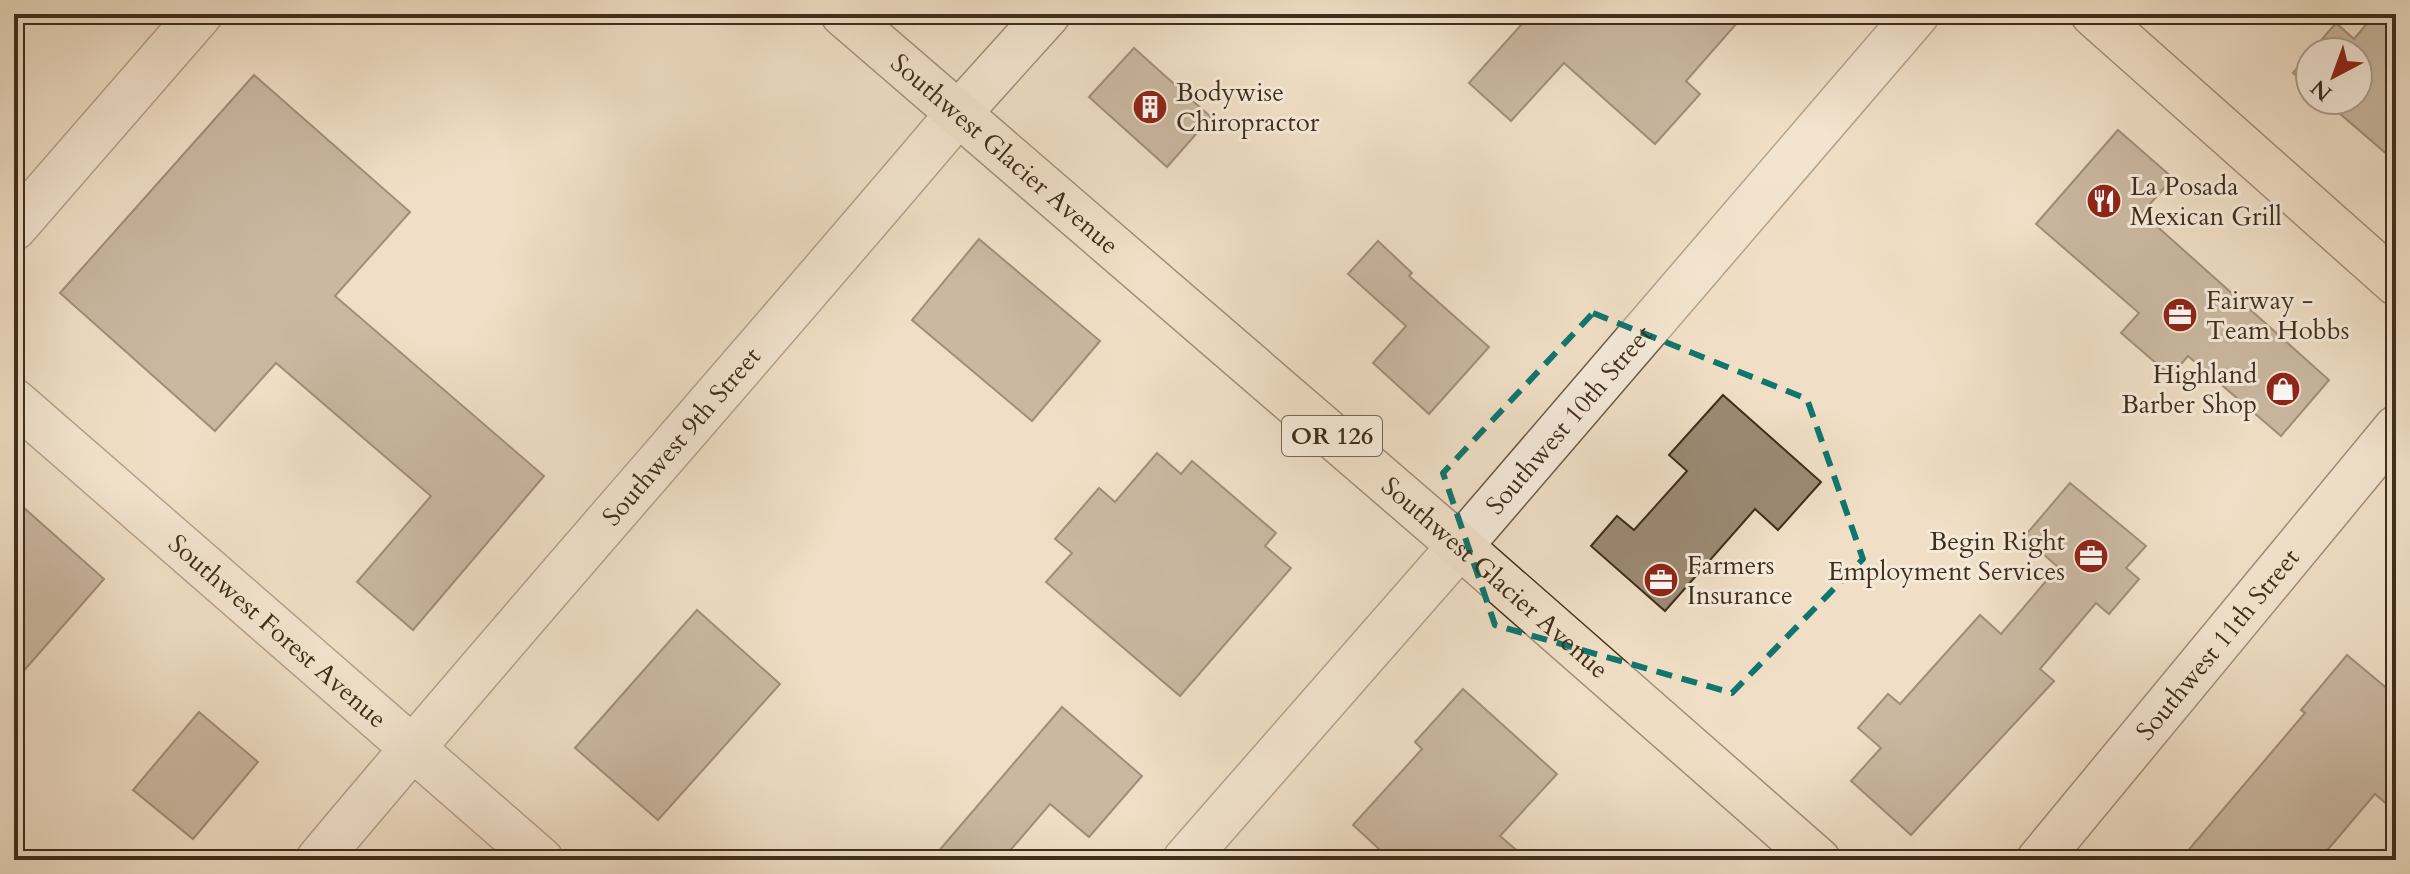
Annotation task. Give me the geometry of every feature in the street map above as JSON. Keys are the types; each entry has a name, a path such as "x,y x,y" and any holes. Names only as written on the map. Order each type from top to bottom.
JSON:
{"highway":[{"name":"Southwest Glacier Avenue","path":"843,14 1460,546 1818,860"},
{"path":"2093,14 2396,283"}],"street":[{"path":"14,228 200,14"},
{"name":"Southwest 9th Street","path":"318,860 412,747 806,295 957,115 1048,14"},
{"name":"Southwest 10th Street","path":"1185,860 1460,546 1917,14"},
{"name":"Southwest Forest Avenue","path":"14,401 541,860"},
{"name":"Southwest 11th Street","path":"2039,860 2396,428"}],"highlighted area":[{"path":"1593,313 1807,399 1863,559 1732,693 1495,625 1443,473"}],"building":[{"path":"1531,14 1745,14 1686,81 1700,94 1655,144 1564,63 1511,121 1469,83"},
{"path":"2375,14 2396,14 2396,162 2343,116 2374,116 2374,36 2357,36"},
{"path":"2336,23 2351,36 2325,36"},
{"name":"Bodywise Chiropractor","path":"1134,48 1211,117 1167,167 1089,97"},
{"path":"254,75 410,212 335,296 544,476 413,630 357,582 431,496 276,363 215,431 60,293"},
{"path":"2118,130 2173,178 2142,213 2329,380 2281,436 2188,356 2171,376 2121,333 2139,313 2036,224"},
{"path":"979,239 1100,341 1032,421 912,320"},
{"path":"1378,241 1412,273 1409,276 1489,347 1429,414 1373,363 1406,326 1348,274"},
{"path":"1723,395 1821,482 1778,530 1755,509 1665,611 1591,546 1617,516 1634,530 1687,471 1669,455"},
{"path":"1157,453 1181,474 1192,461 1276,533 1265,546 1291,568 1180,696 1046,582 1072,553 1055,539 1099,488 1115,502"},
{"path":"2070,483 2146,546 2126,568 2139,579 2109,614 2096,603 2040,669 2054,681 1911,835 1851,781 1881,748 1858,728 1888,694 1900,704 1980,615 2001,634 2058,567 2024,537"},
{"path":"14,499 104,579 14,682"},
{"path":"697,610 780,684 658,820 575,748"},
{"path":"2347,655 2396,696 2396,812 2375,794 2319,860 2180,860 2305,713 2301,710"},
{"path":"1463,689 1557,774 1500,836 1528,860 1391,860 1353,825 1422,749 1415,742"},
{"path":"1062,707 1142,776 1089,837 1050,804 1002,860 931,860"},
{"path":"199,712 258,762 193,839 133,790"}],"place":[{"name":"Bodywise Chiropractor","path":"1150,107"},
{"name":"La Posada Mexican Grill","path":"2104,201"},
{"name":"Fairway - Team Hobbs","path":"2180,315"},
{"name":"Highland Barber Shop","path":"2283,389"},
{"name":"Begin Right Employment Services","path":"2091,556"},
{"name":"Farmers Insurance","path":"1661,580"}]}
